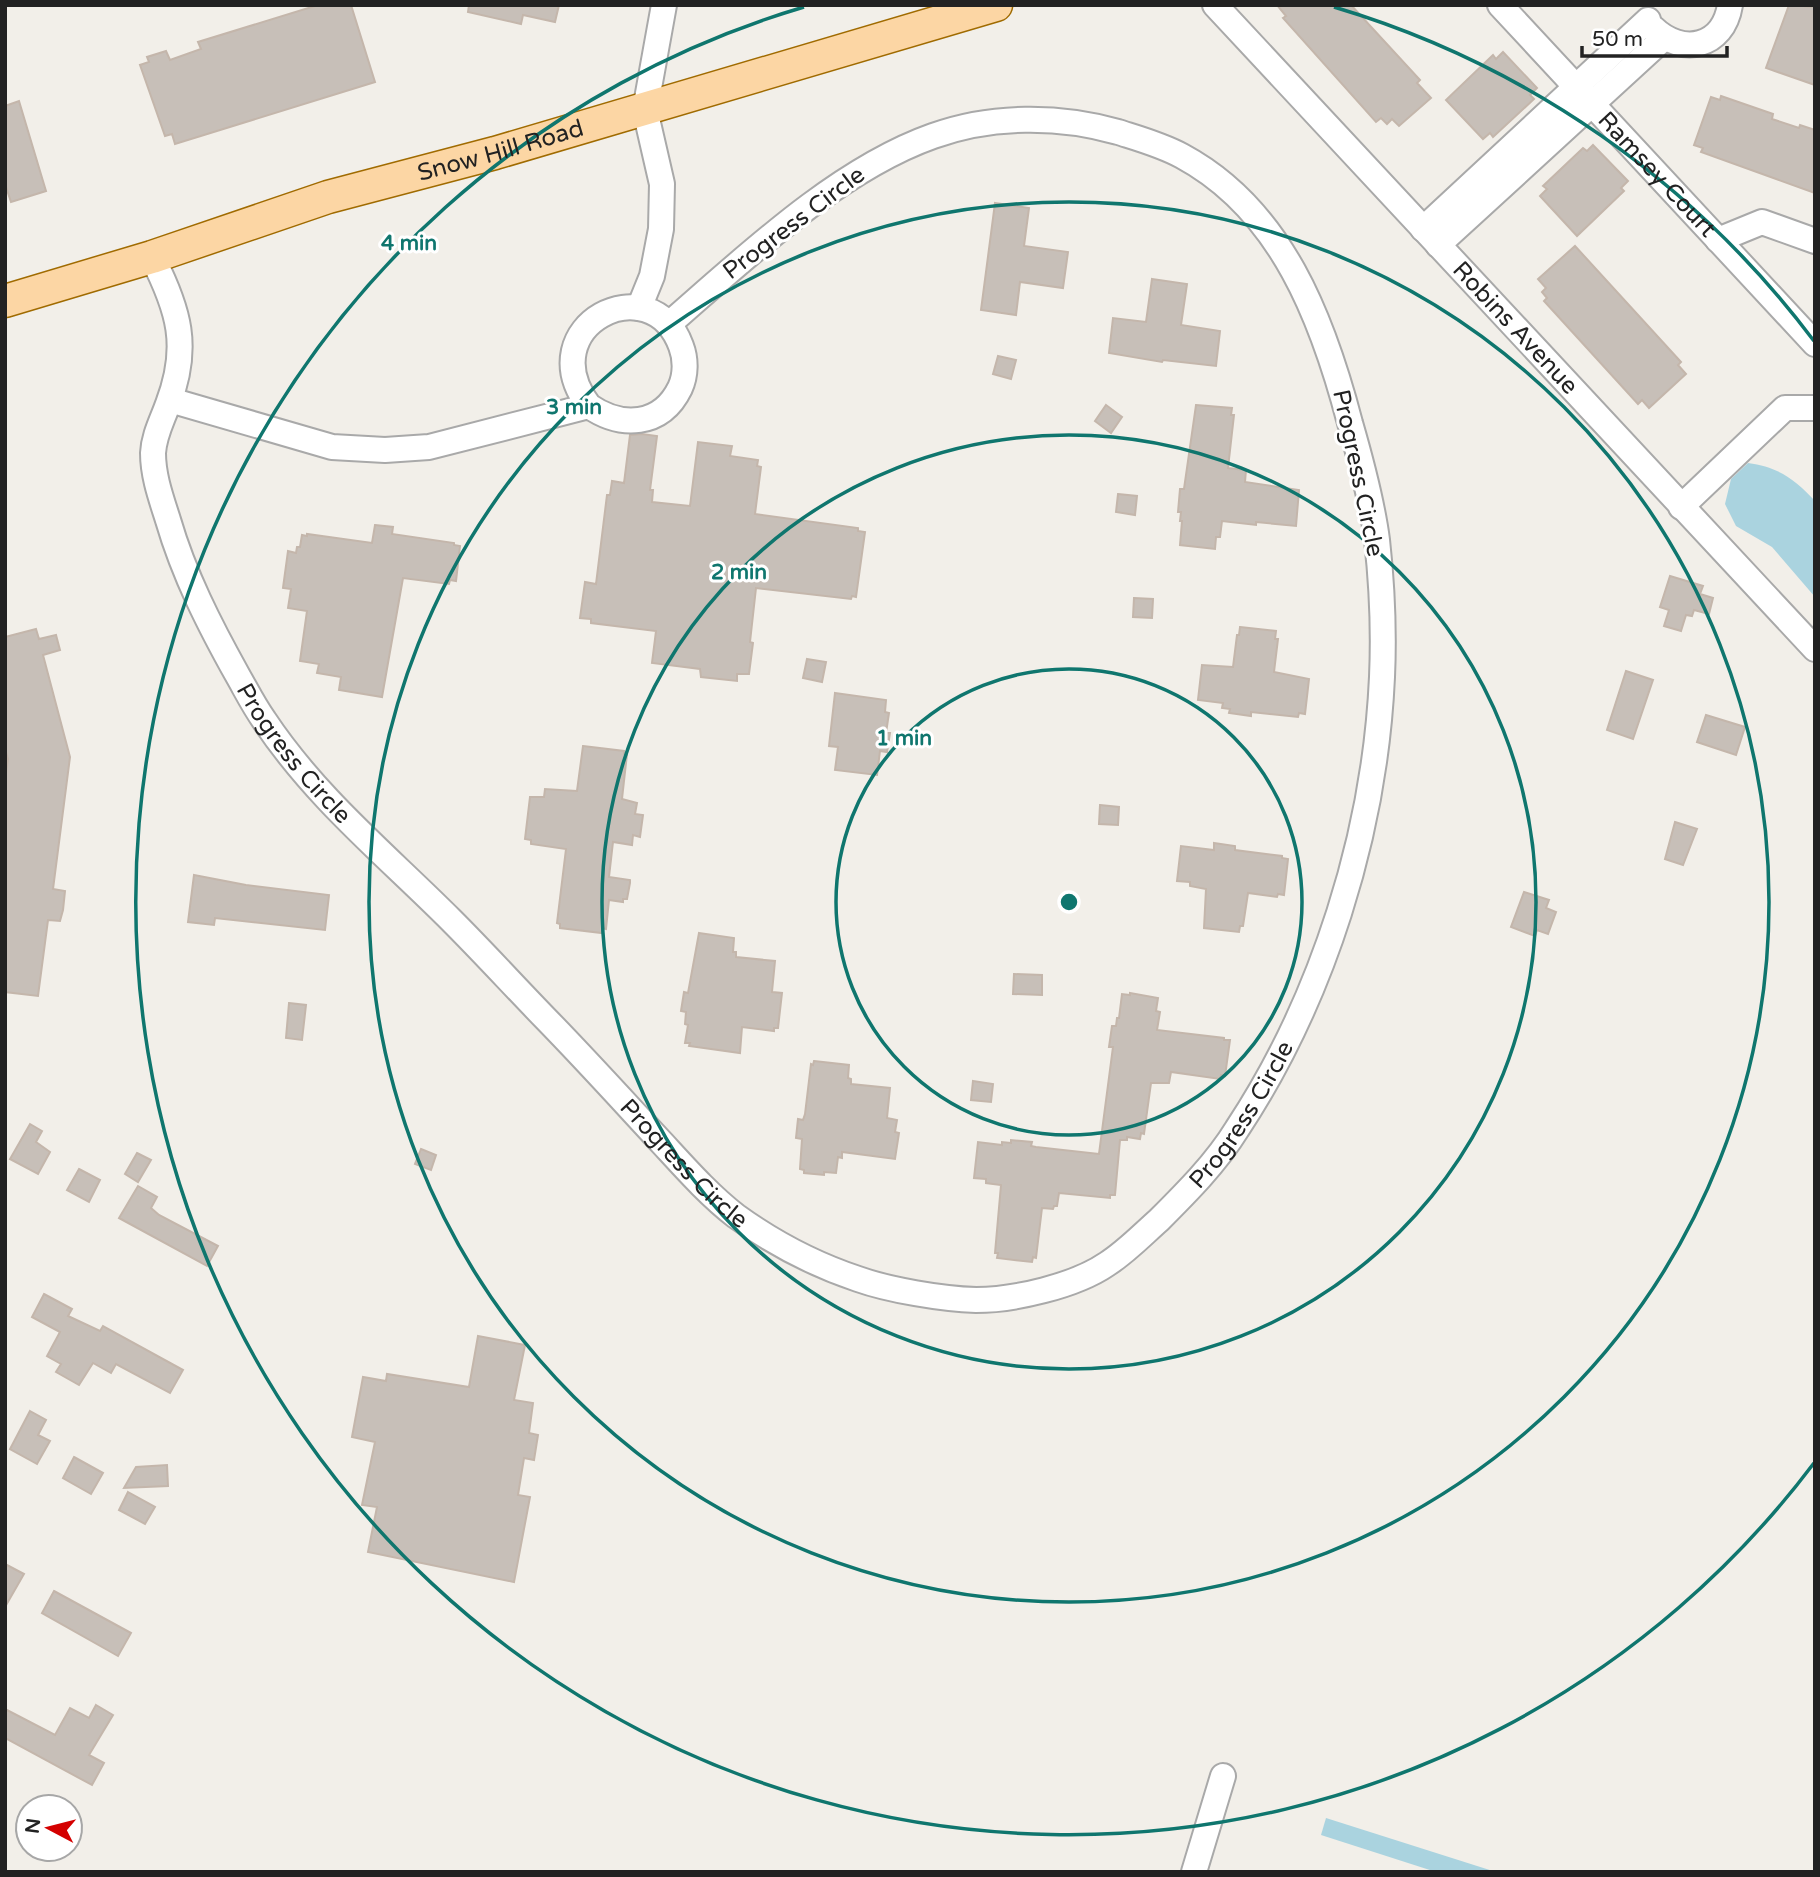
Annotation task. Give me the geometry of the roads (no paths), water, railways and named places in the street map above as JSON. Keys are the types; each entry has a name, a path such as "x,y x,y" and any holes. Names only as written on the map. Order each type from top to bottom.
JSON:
{"main road":[{"name":"Snow Hill Road","path":"5,301 152,257 328,197 645,110 996,5"}],"street":[{"path":"639,308 652,276 663,206 662,184 645,110 664,5"},
{"name":"Robins Avenue","path":"1215,5 1815,649"},
{"name":"Ramsey Court","path":"1500,5 1815,344"},
{"path":"1431,237 1583,96 1653,21 1687,45 1703,42 1717,34 1724,25 1730,5"},
{"name":"Progress Circle","path":"152,257 173,298 178,329 180,364 153,451 158,487 175,545 210,627 263,720 338,812 450,919 704,1188 736,1216 764,1234 851,1277 883,1287 976,1300 1016,1296 1065,1283 1102,1269 1137,1241 1190,1189 1235,1133 1301,1015 1351,872 1378,730 1382,673 1377,536 1363,469 1339,381 1312,311 1284,252 1254,210 1212,175 1179,153 1144,140 1090,124 1041,119 979,124 938,134 897,151 866,168 827,193 668,324"},
{"path":"1718,240 1762,222 1815,241"},
{"path":"617,308 650,311 668,324 678,337 684,353 685,370 681,386 671,402 657,413 631,421 604,416 589,405 578,391 573,375 572,357 577,340 586,325 600,314 617,308"},
{"path":"170,400 332,447 385,450 429,447 589,405"},
{"path":"1681,507 1785,408 1815,408"},
{"path":"1194,1872 1223,1776"}],"water":[{"path":"1748,463 1785,475 1815,501 1815,597 1772,547 1736,526 1725,504 1731,479"},
{"path":"1326,1818 1496,1872 1436,1872 1321,1835"}]}
